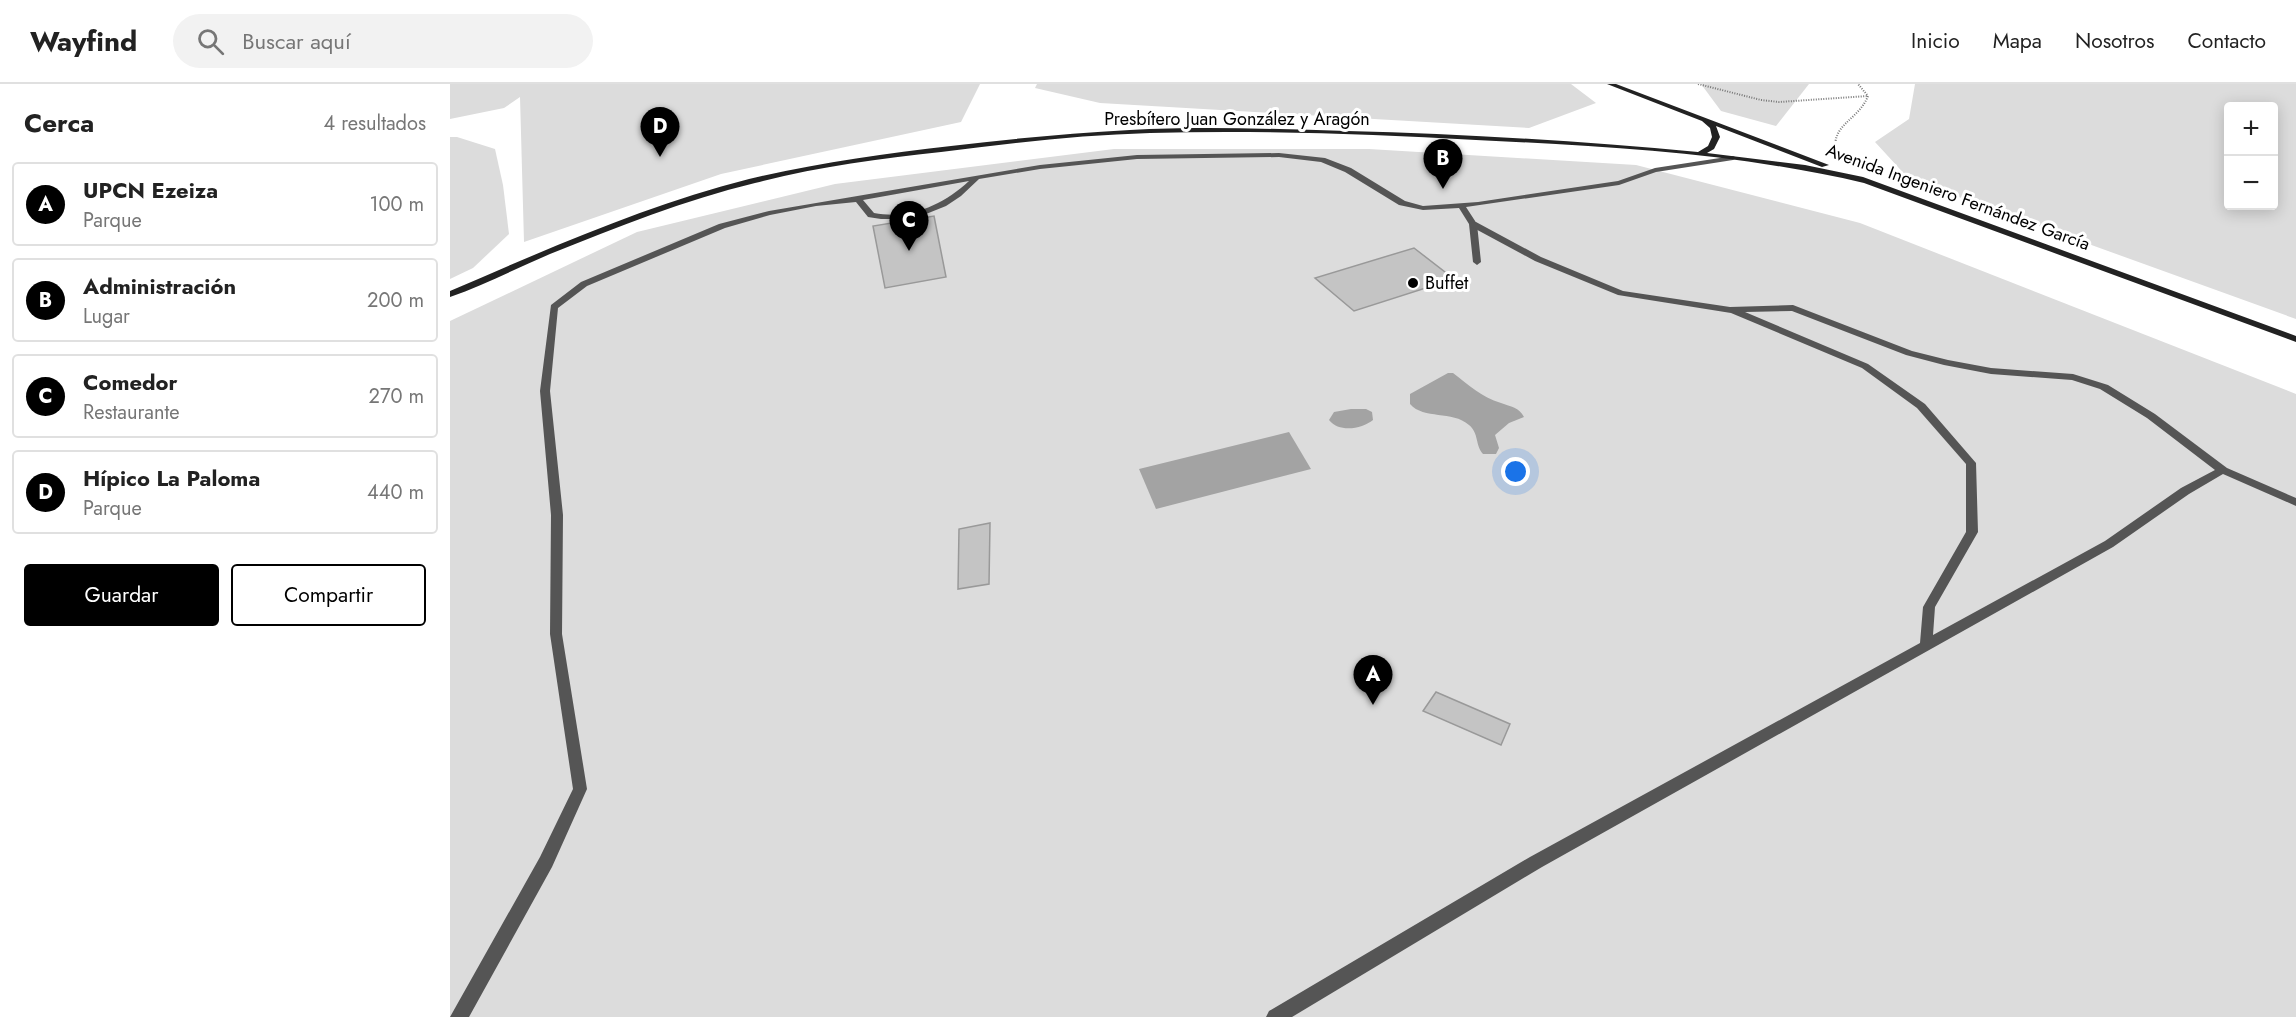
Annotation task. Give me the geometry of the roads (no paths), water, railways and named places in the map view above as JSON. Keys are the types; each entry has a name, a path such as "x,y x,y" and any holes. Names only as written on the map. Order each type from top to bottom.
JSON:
{"street":[{"name":"Avenida Ingeniero Fernández García","path":"1610,84 2296,339"},
{"path":"1700,154 1711,147 1716,137 1713,127 1702,117"},
{"name":"Presbítero Juan González y Aragón","path":"450,294 618,224 683,200 751,181 868,159 1045,137 1152,131 1224,130 1410,134 1533,140 1733,158 1805,167 1866,181"},
{"path":"459,1017 546,862 580,789 556,634 557,515 546,392 550,326 554,307 584,284 722,226 769,213 977,177 1137,157 1279,155 1322,160 1348,170 1402,203 1423,208 1461,205 1619,183 1655,170 1733,158"},
{"path":"858,199 871,215 897,217 928,211 952,199 977,177"},
{"path":"1461,205 1473,224 1477,262"},
{"path":"1473,224 1538,259 1621,293 1730,309 1793,308 1909,353 1947,363 1991,371 2073,377 2104,387 2151,416 2223,470 2296,502"},
{"path":"1730,309 1865,366 1922,406 1971,464 1972,532 1929,606 1926,646"},
{"path":"1275,1017 1536,862 2109,544 2185,491 2223,470"}],"place":[{"name":"Hípico La Paloma","path":"660,157"},
{"name":"Administración","path":"1443,189"},
{"name":"Comedor","path":"909,251"},
{"name":"Buffet","path":"1413,283"},
{"name":"UPCN Ezeiza","path":"1373,705"}]}
